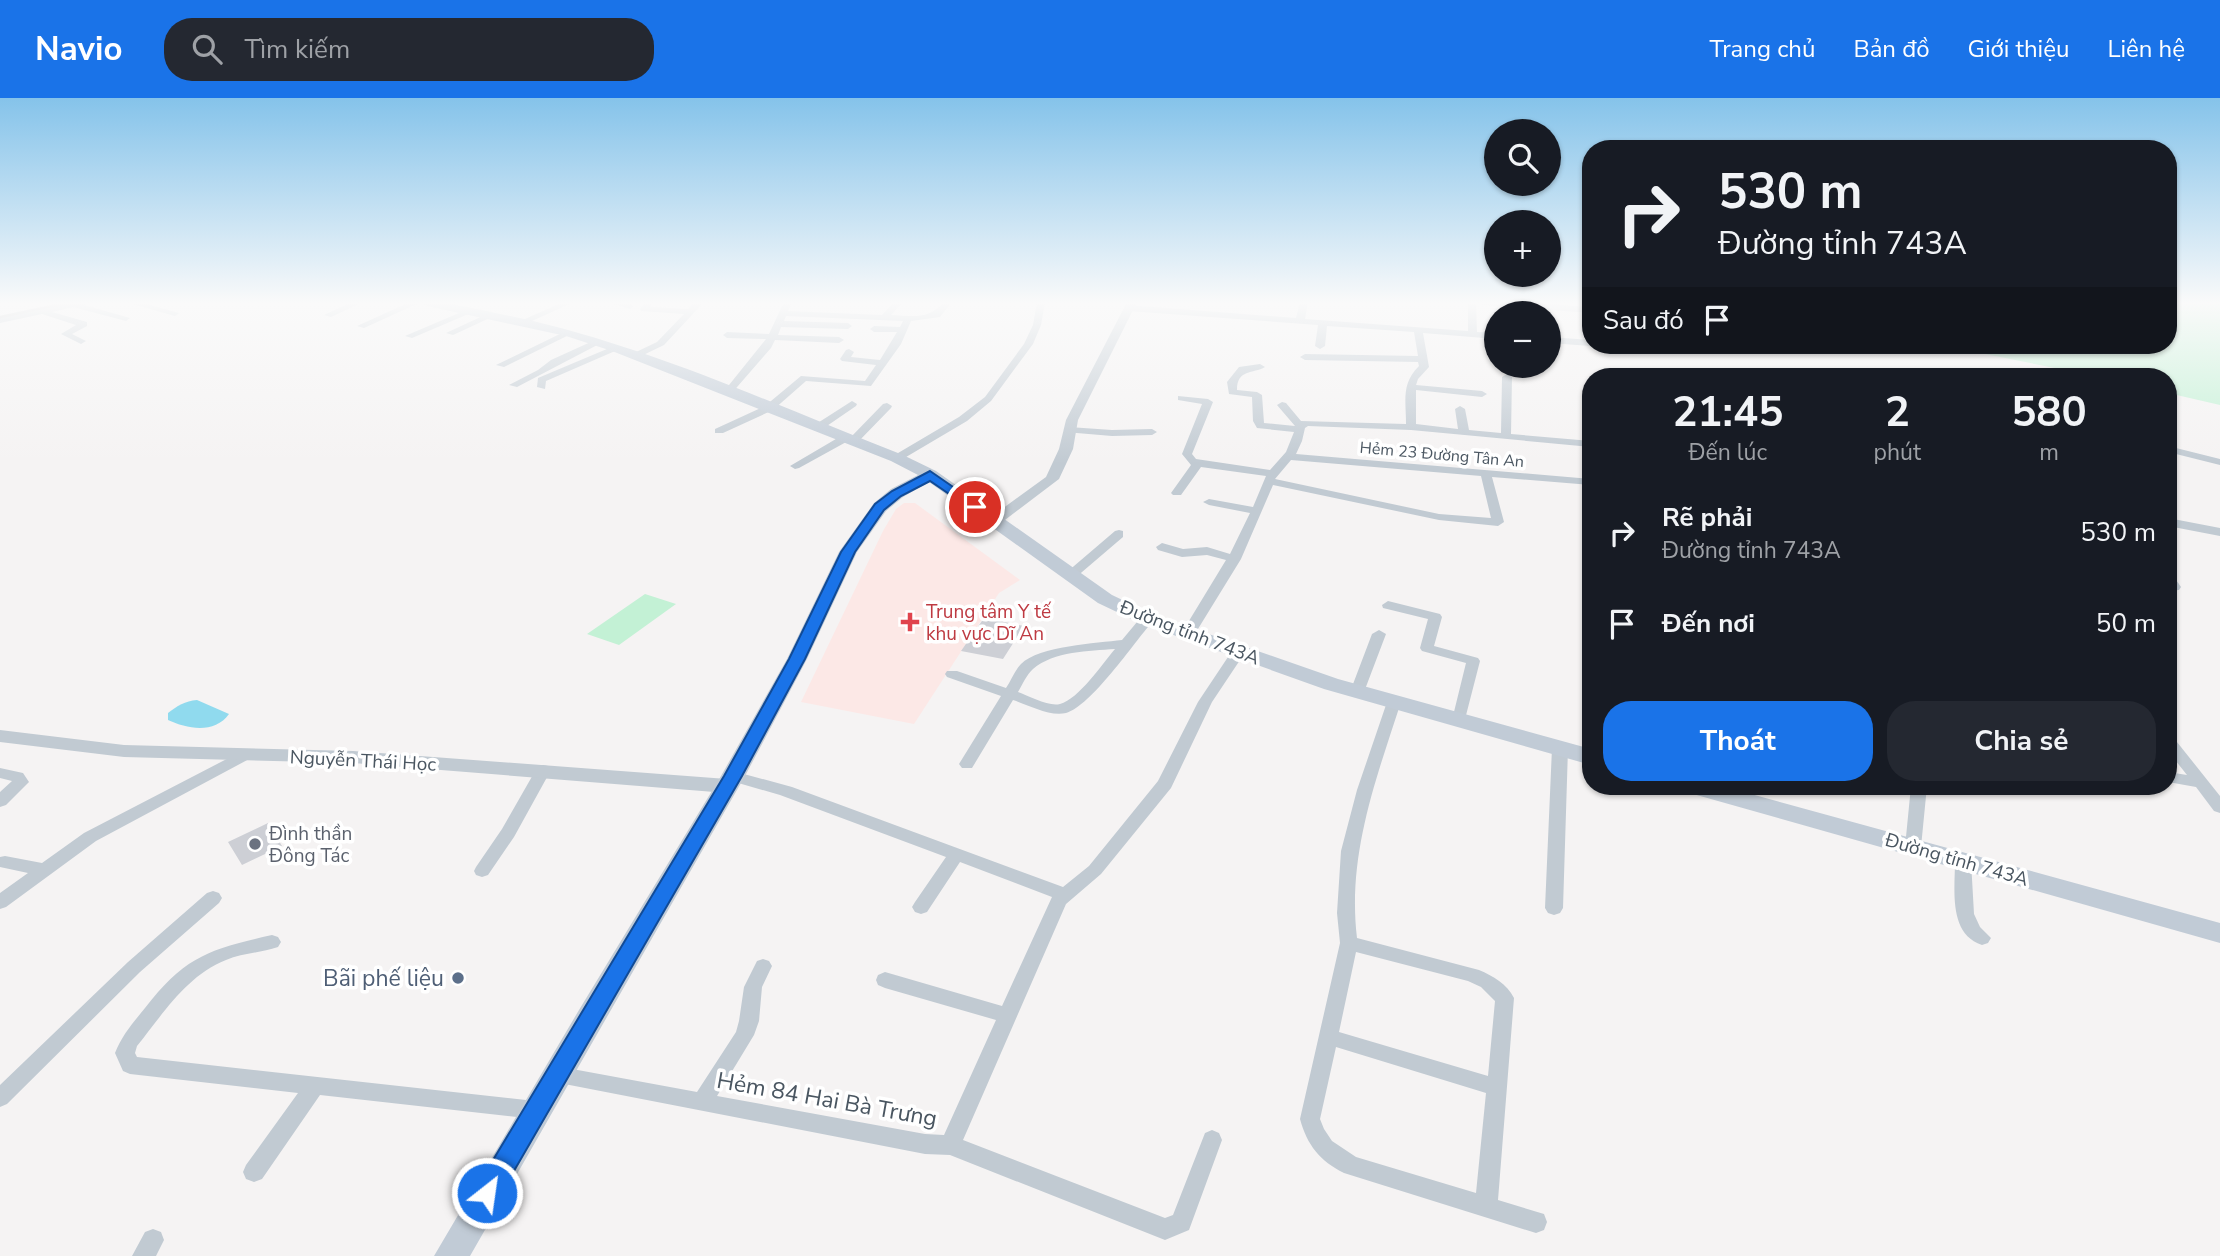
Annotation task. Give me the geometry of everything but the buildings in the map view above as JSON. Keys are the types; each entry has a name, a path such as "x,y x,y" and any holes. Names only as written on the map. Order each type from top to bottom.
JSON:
{"main road":[{"name":"Đường tỉnh 743A","path":"640,356 897,458 930,475 1105,599 1147,619 1357,692 1582,754"},
{"path":"451,1256 730,781 861,532 880,507 897,493 930,475"},
{"name":"Đường tỉnh 743A","path":"1726,795 2220,933"}],"street":[{"path":"501,365 520,356"},
{"path":"514,385 567,356"},
{"path":"542,387 541,380 598,356"},
{"path":"728,392 759,356"},
{"path":"847,356 845,359 883,363"},
{"path":"719,431 769,408 804,379 868,384 887,356"},
{"path":"897,458 963,419 988,399 1019,356"},
{"path":"996,520 1052,478 1066,449 1069,430 1105,356"},
{"path":"1388,356 1422,359"},
{"path":"1305,357 1422,359"},
{"path":"1411,427 1411,387 1416,372 1424,367 1422,359"},
{"path":"1260,367 1242,369 1232,382 1232,392 1257,395 1258,421 1261,426 1300,428"},
{"path":"1506,437 1507,378"},
{"path":"1411,387 1482,394"},
{"path":"1181,398 1208,402 1187,454 1188,458 1197,464 1270,477 1439,517 1498,522 1486,474"},
{"path":"817,428 852,404"},
{"path":"1282,405 1300,428"},
{"path":"795,466 849,440 887,407"},
{"path":"1460,409 1464,433"},
{"path":"1188,634 1235,559 1270,477 1291,457 1300,428 1306,423 1411,427 1582,443"},
{"path":"1069,430 1152,432"},
{"path":"2177,452 2220,462"},
{"name":"Hẻm 23 Đường Tân An","path":"1291,457 1582,481"},
{"path":"1177,493 1197,464"},
{"path":"1209,502 1230,500 1256,511"},
{"path":"2177,524 2220,533"},
{"path":"1071,575 1119,534"},
{"path":"1162,547 1182,552 1207,551 1235,559"},
{"path":"1388,605 1435,617 1427,648 1473,661 1459,720"},
{"path":"952,674 1050,708 1068,707 1082,697 1147,619"},
{"path":"1357,692 1379,634"},
{"path":"967,764 1026,667 1041,658 1080,648 1127,644"},
{"path":"730,781 786,792 1063,894 1095,870 1165,784 1205,702 1239,651"},
{"path":"1394,702 1350,847 1345,925 1349,943 1311,1119 1322,1147 1333,1157 1352,1166 1536,1222"},
{"name":"Nguyễn Thái Học","path":"1,737 124,751 353,757 730,781"},
{"path":"1554,908 1560,748"},
{"path":"2177,751 2220,807"},
{"path":"0,902 90,836 246,754"},
{"path":"482,871 508,833 543,770"},
{"path":"0,773 18,777 21,782 0,800"},
{"path":"2177,779 2203,783"},
{"path":"1913,847 1918,795"},
{"path":"921,907 957,854"},
{"path":"1963,861 1965,918 1974,933 1982,938"},
{"path":"5,862 42,869"},
{"name":"Hẻm 84 Hai Bà Trưng","path":"556,1074 925,1143 950,1145 1063,894"},
{"path":"0,1098 134,967 213,898"},
{"path":"272,942 220,954 197,966 178,982 129,1042 127,1059 130,1065 535,1110"},
{"path":"1349,943 1472,975 1500,990 1505,998 1486,1207"},
{"path":"702,1102 744,1035 749,1021 753,987 763,966"},
{"path":"885,980 1007,1015"},
{"path":"1329,1037 1497,1087"},
{"path":"254,1172 314,1087"},
{"path":"950,1145 1165,1229 1181,1222 1212,1140"}],"shaded area":[{"name":"Trung tâm Y tế khu vực Dĩ An","path":"904,503 915,503 1020,580 999,593 914,724 801,702 883,531 896,509"}],"green space":[{"path":"1995,356 2220,356 2220,405 2177,395 2177,368 2055,368"},
{"path":"645,594 676,604 619,645 587,634"}],"water":[{"path":"197,700 229,714 216,725 200,728 168,720 168,713 175,708"}],"place":[{"name":"Trung tâm Y tế khu vực Dĩ An","path":"910,622"},
{"name":"Đình thần Đông Tác","path":"255,844"},
{"name":"Bãi phế liệu","path":"458,978"}],"route":[{"path":"487,1193 733,776 797,659 848,552 868,522 880,507 897,493 930,475 975,507"}]}
